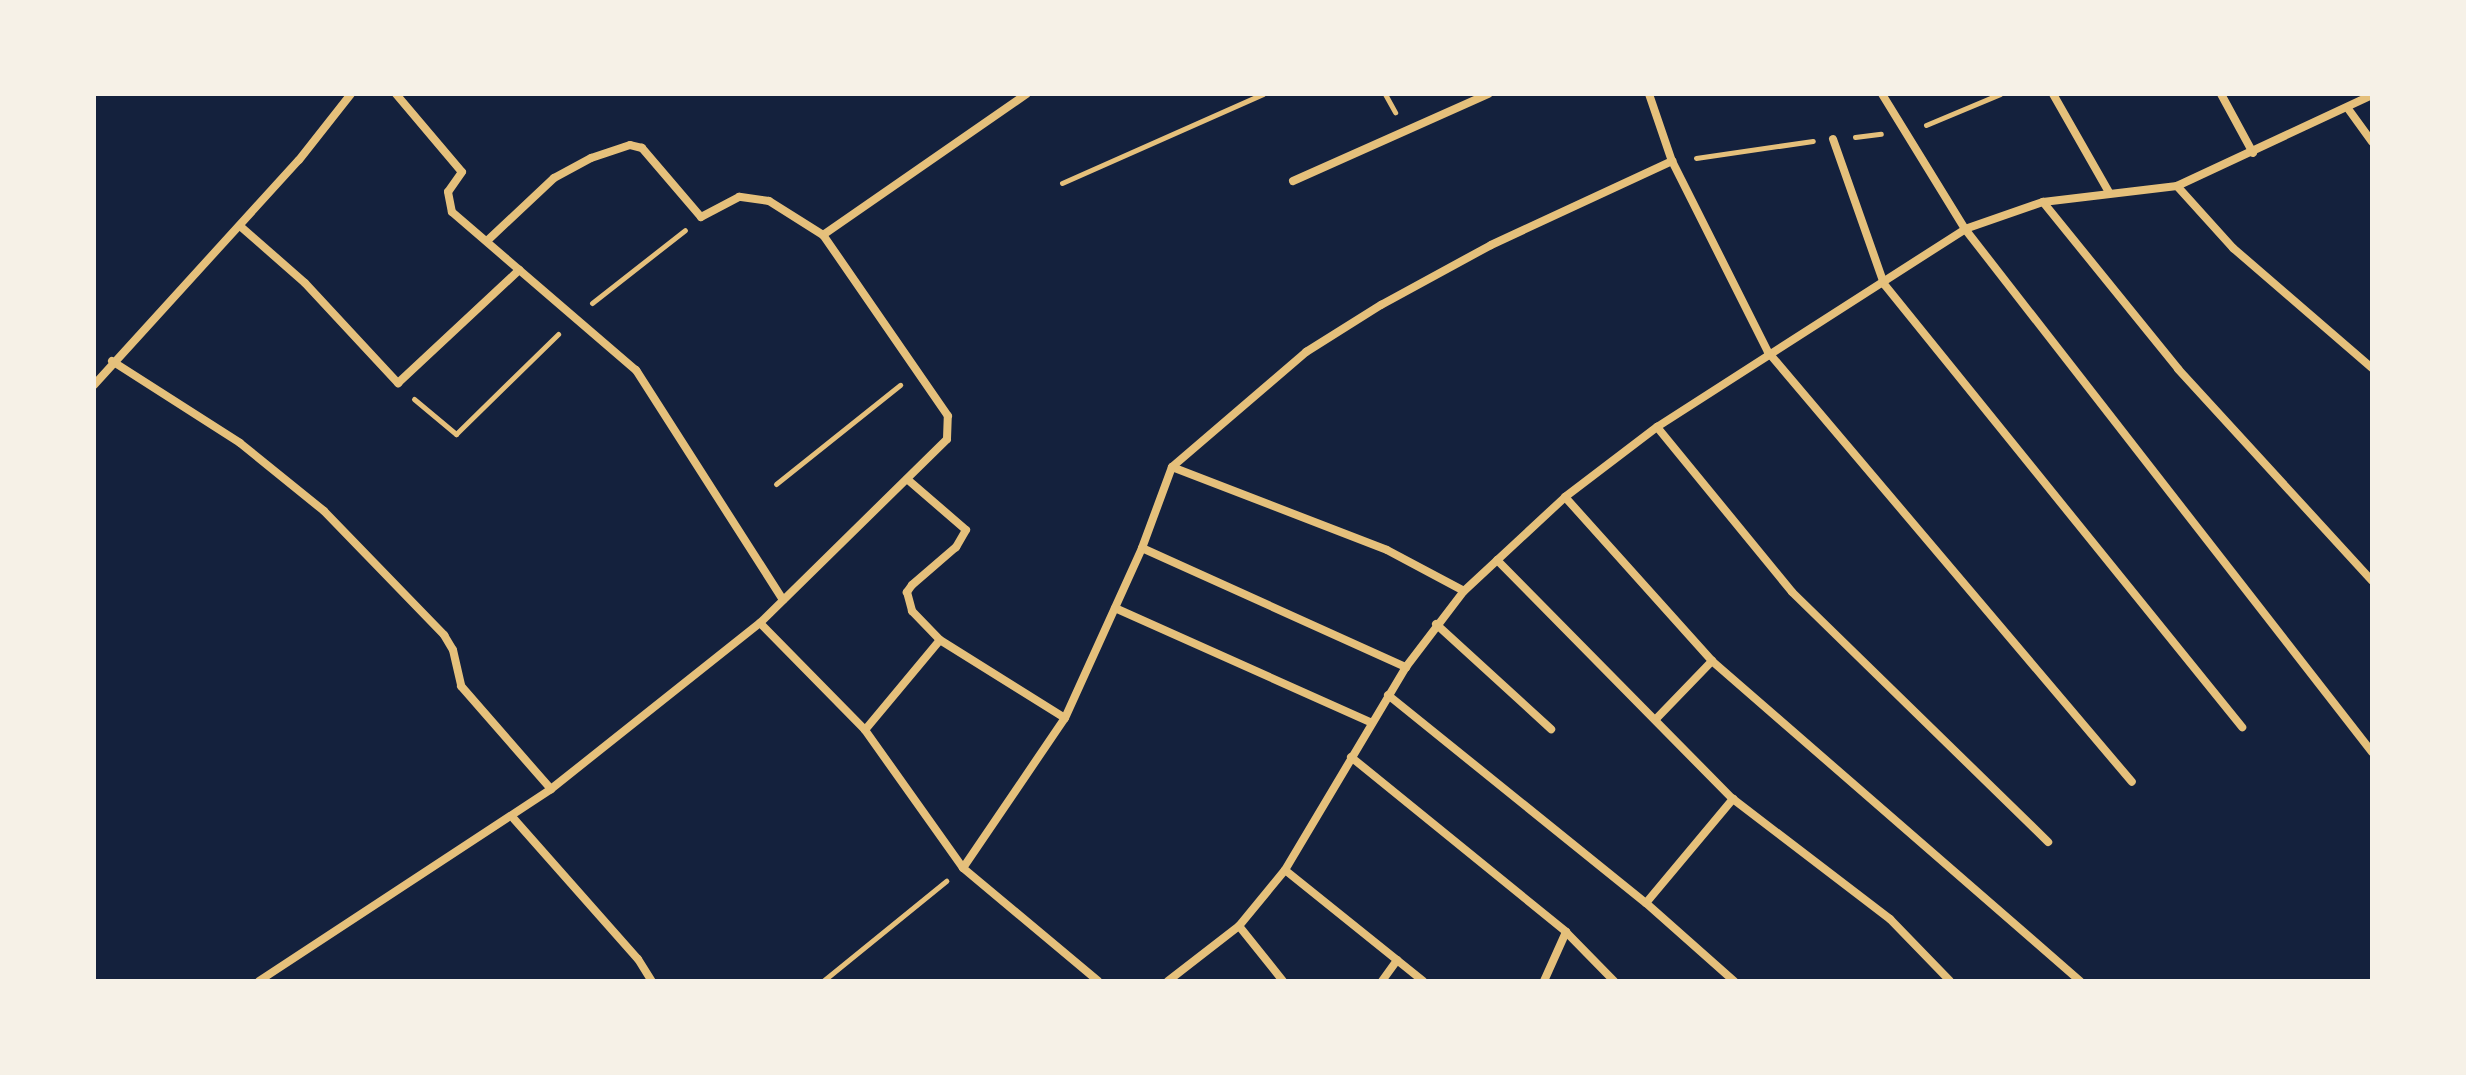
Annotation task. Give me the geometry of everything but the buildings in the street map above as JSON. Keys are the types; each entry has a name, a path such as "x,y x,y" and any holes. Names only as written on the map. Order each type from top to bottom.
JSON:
{"street":[{"path":"94,385 112,361 240,226 351,94"},
{"path":"396,94 462,172 448,192 447,205 576,317 648,387 783,600"},
{"path":"823,235 1027,94"},
{"path":"1293,181 1488,94"},
{"path":"1649,94 1672,161 1768,352 2132,782"},
{"path":"1882,94 1965,229 2372,752"},
{"path":"2053,94 2109,192"},
{"path":"2221,94 2253,153"},
{"path":"1168,981 1239,926 1285,870 1370,722 1436,624 1464,591 1565,497 1657,427 1768,352 1884,284 1965,229 2043,202 2177,186 2349,110 2372,95"},
{"path":"2349,110 2372,142"},
{"path":"1833,139 1884,284 2242,727"},
{"path":"259,981 514,819 760,623 947,439 950,430 948,416 823,235 756,197 739,197 701,217 642,148 630,145 591,158 554,178 487,241"},
{"path":"963,868 1065,718 1142,548 1172,467 1306,352 1381,305 1491,245 1672,161"},
{"path":"2177,186 2233,248 2372,368"},
{"path":"2043,202 2178,369 2372,581"},
{"path":"240,226 305,283 398,383 519,270"},
{"path":"112,361 240,443 324,511 444,635 453,650 461,686 551,789"},
{"path":"1657,427 1792,592 2048,842"},
{"path":"1172,467 1387,550 1464,591"},
{"path":"907,479 966,530 956,547 907,592 912,611 940,640 1065,718"},
{"path":"1565,497 1712,661 2080,981"},
{"path":"1142,548 1406,667"},
{"path":"1497,560 1733,799 1890,919 1950,981"},
{"path":"1115,608 1370,722"},
{"path":"760,623 865,730 963,868 1098,981"},
{"path":"1436,624 1551,729"},
{"path":"865,730 940,640"},
{"path":"1656,719 1712,661"},
{"path":"1388,695 1646,903 1734,981"},
{"path":"1351,757 1566,932 1614,981"},
{"path":"1646,903 1733,799"},
{"path":"514,819 638,959 652,981"},
{"path":"1285,870 1423,981"},
{"path":"1239,926 1283,981"},
{"path":"1544,981 1566,932"},
{"path":"1382,981 1397,960"}],"path":[{"path":"1062,183 1263,94"},
{"path":"1672,161 1906,132 2000,94"},
{"path":"398,383 456,434 576,317 701,217"},
{"path":"776,484 917,372"},
{"path":"823,981 963,868"}]}
